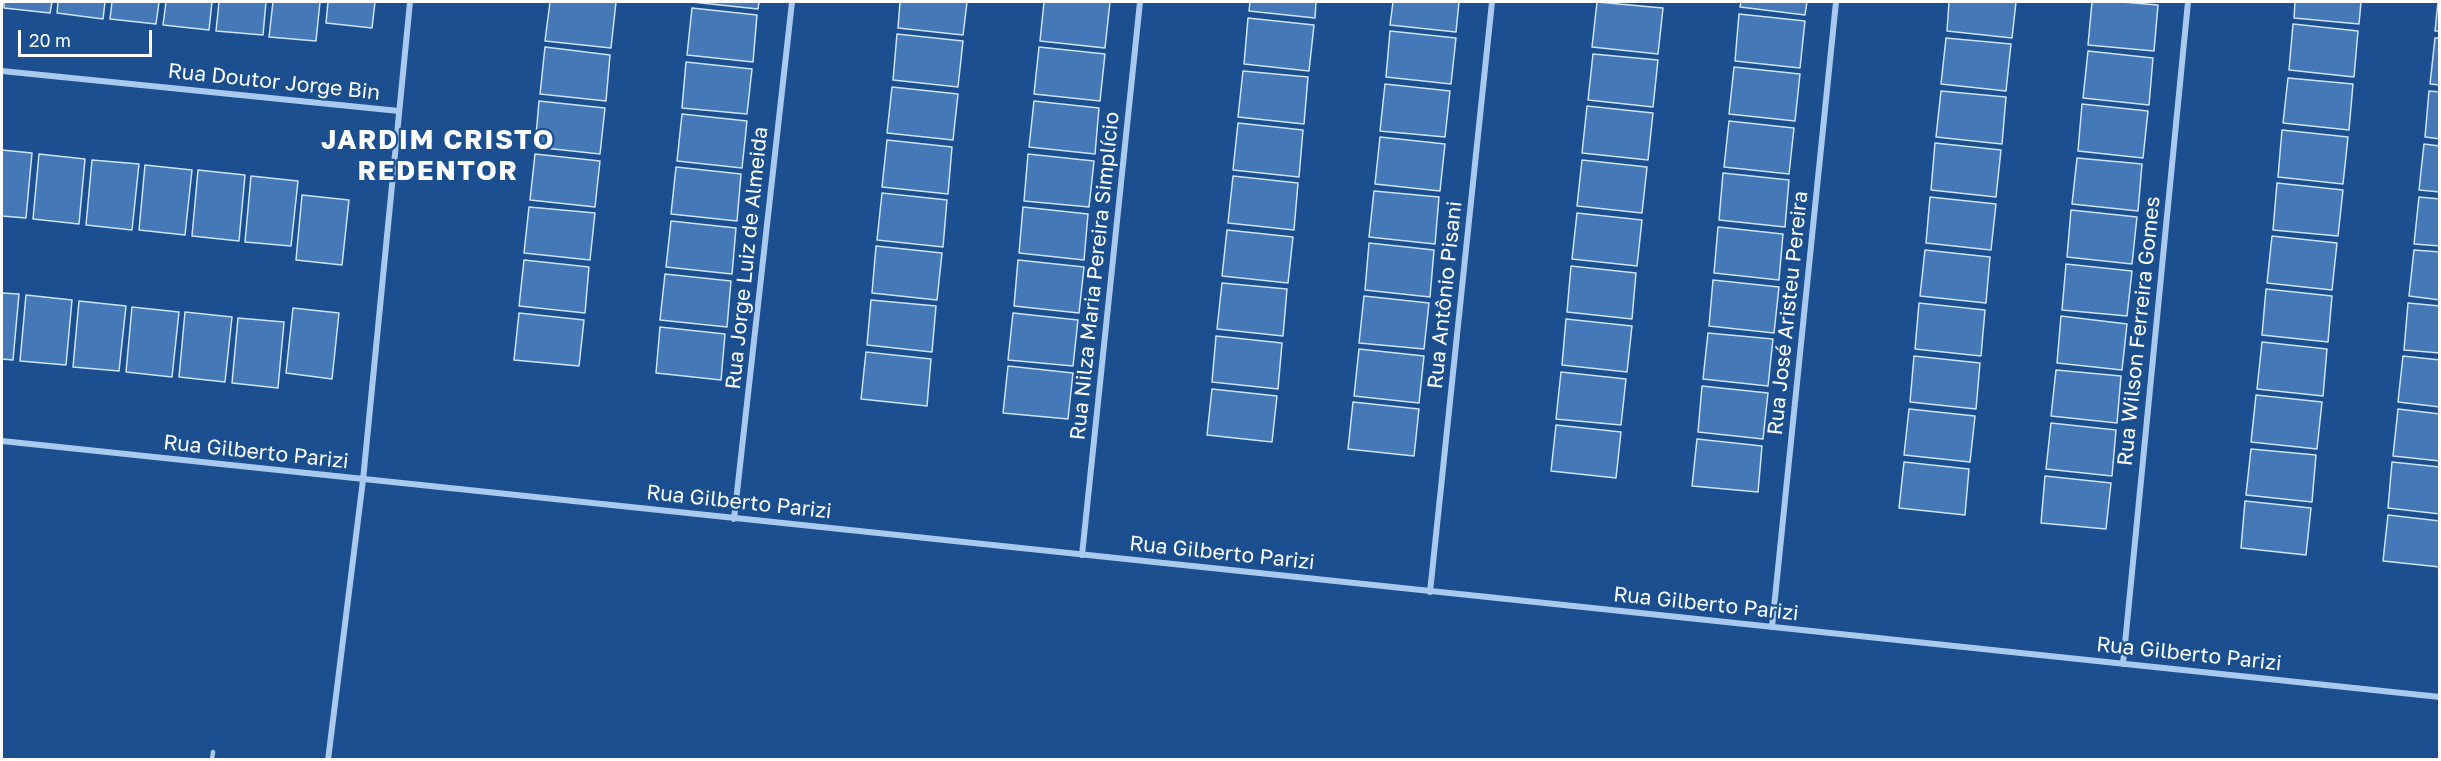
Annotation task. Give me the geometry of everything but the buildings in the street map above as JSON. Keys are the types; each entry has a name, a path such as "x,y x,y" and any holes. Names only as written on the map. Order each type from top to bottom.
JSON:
{"street":[{"path":"328,759 363,480 410,2"},
{"name":"Rua Jorge Luiz de Almeida","path":"734,519 792,2"},
{"name":"Rua Nilza Maria Pereira Simplício","path":"1082,555 1140,2"},
{"name":"Rua Antônio Pisani","path":"1430,592 1492,2"},
{"name":"Rua José Aristeu Pereira","path":"1772,627 1836,2"},
{"name":"Rua Wilson Ferreira Gomes","path":"2123,664 2188,2"},
{"name":"Rua Doutor Jorge Bin","path":"2,71 399,111"},
{"name":"Rua Gilberto Parizi","path":"2,441 2439,697"}],"lane":[{"path":"212,759 213,752"}],"district":[{"name":"JARDIM CRISTO REDENTOR","path":"438,156"}]}
